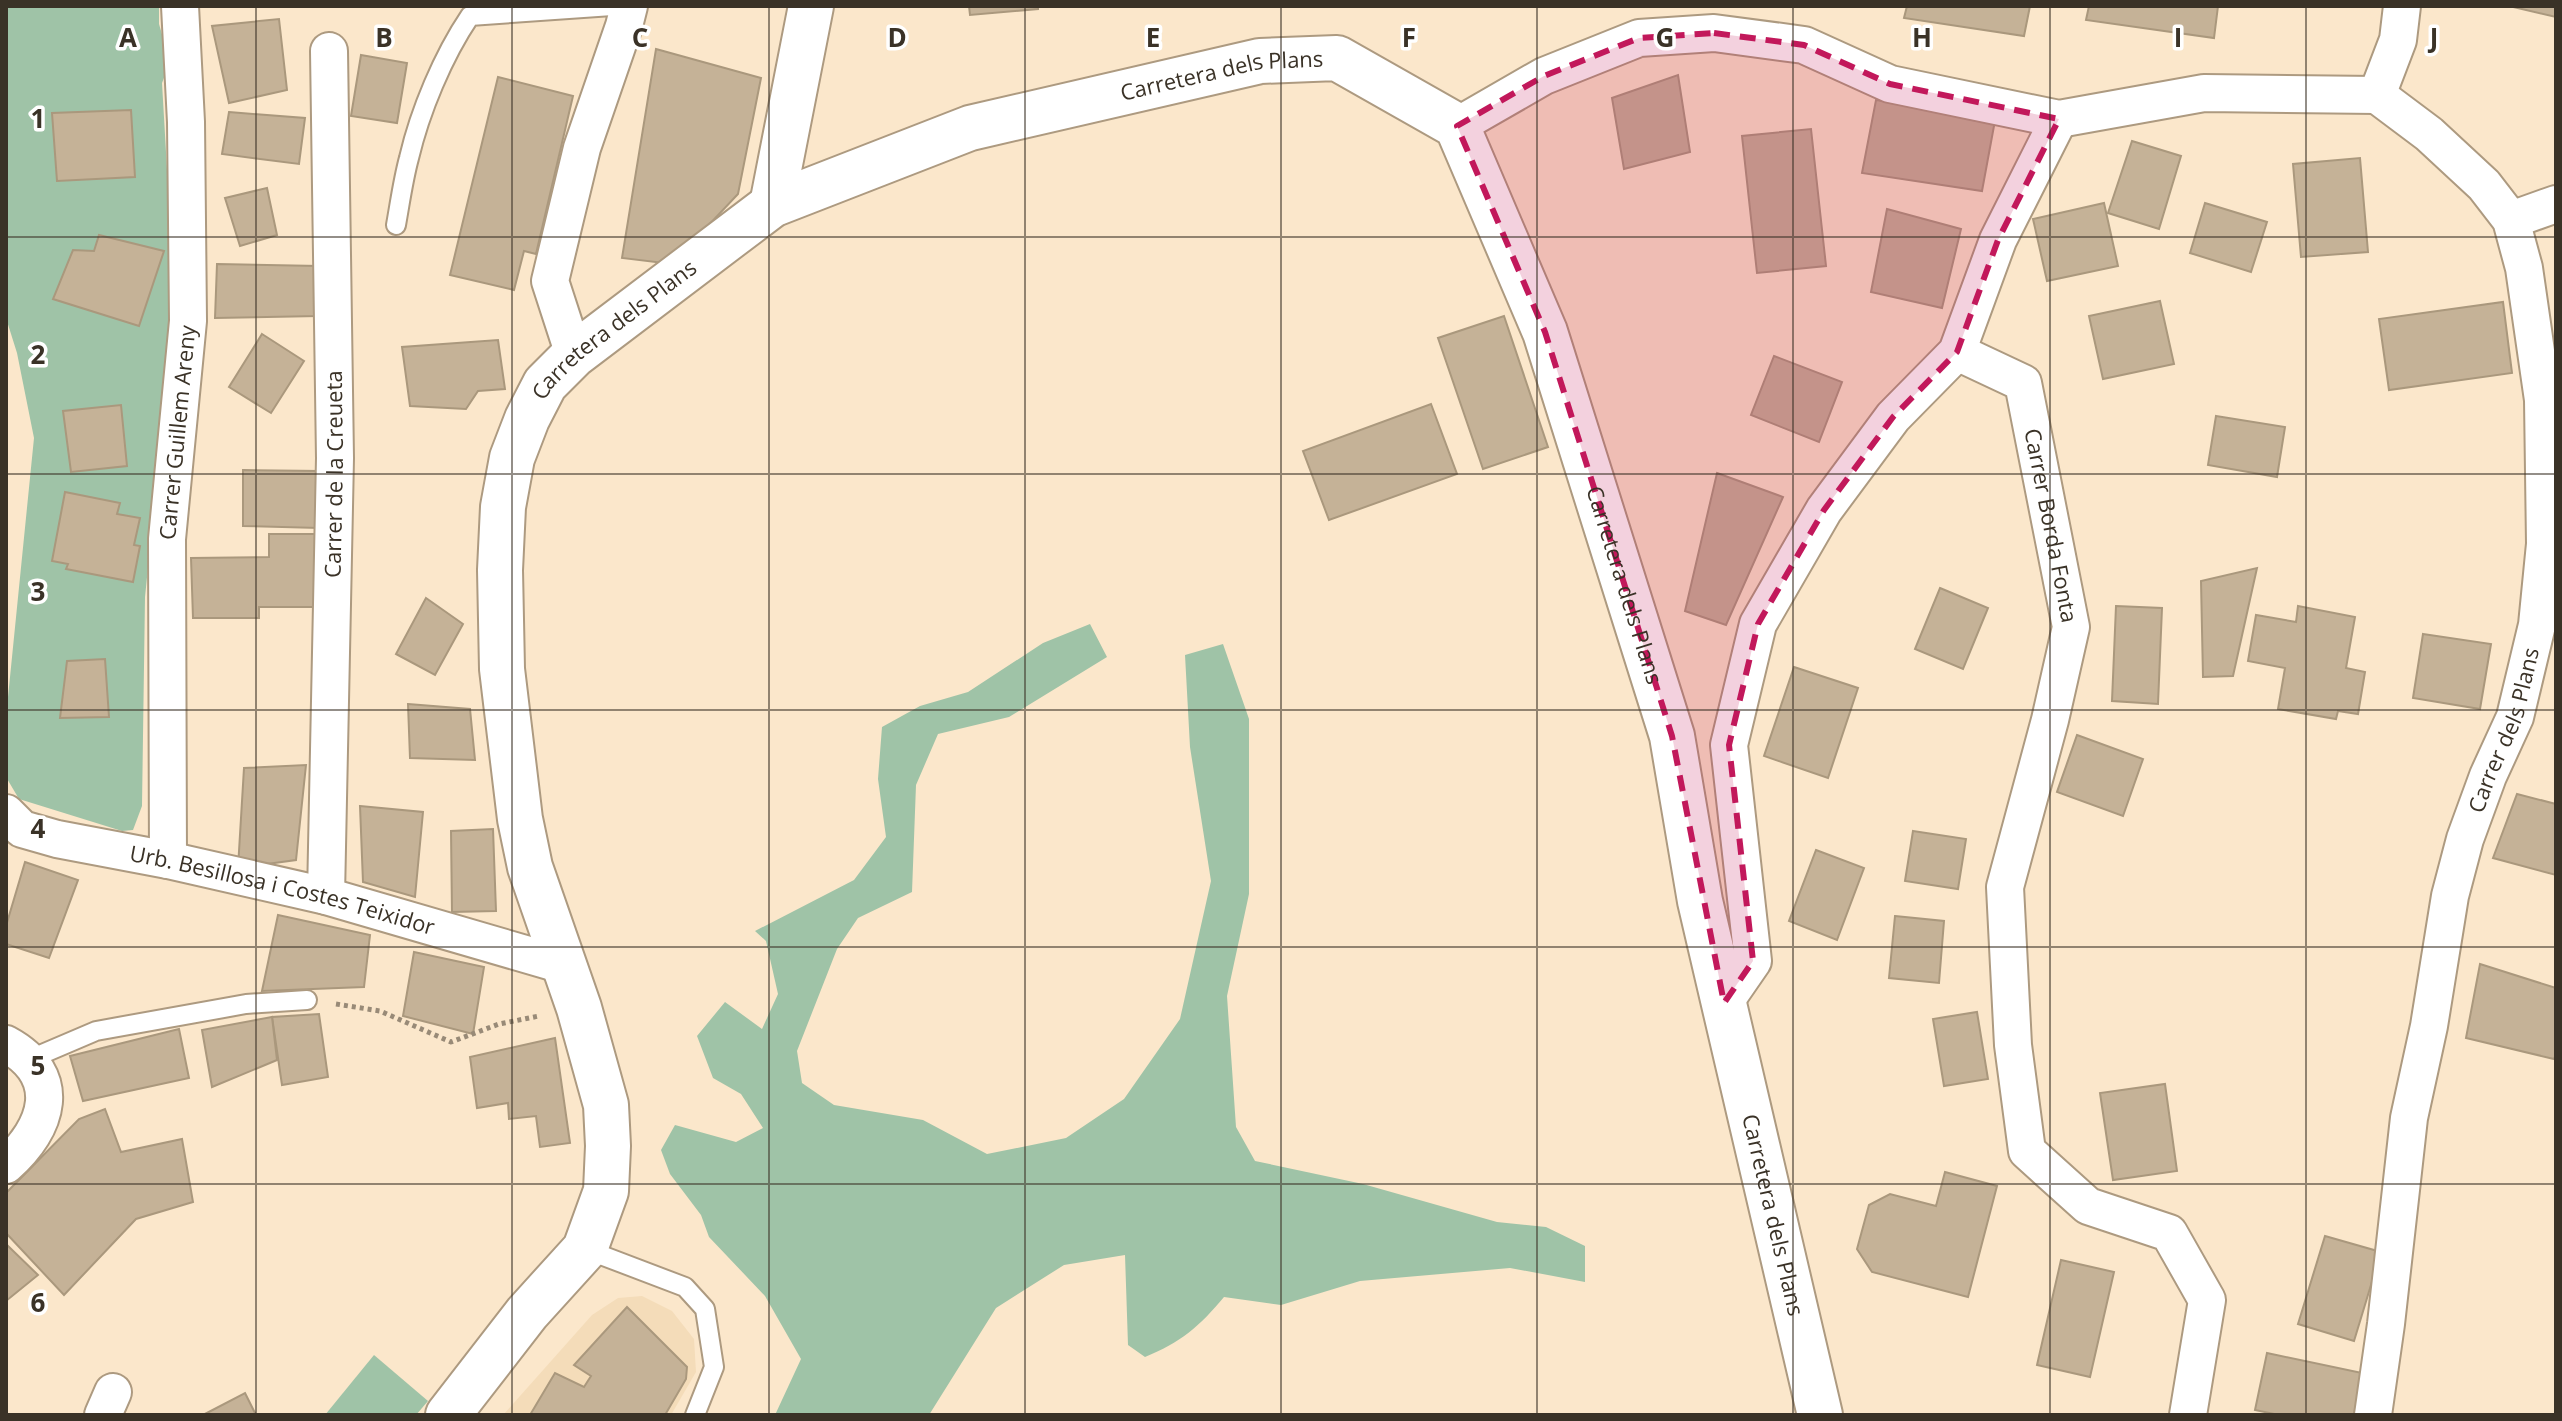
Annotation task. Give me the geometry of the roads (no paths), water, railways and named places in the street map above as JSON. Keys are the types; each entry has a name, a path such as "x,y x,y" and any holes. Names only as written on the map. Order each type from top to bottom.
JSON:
{"main road":[{"path":"772,205 811,6"},
{"name":"Carretera dels Plans","path":"585,1249 606,1191 606,1105 579,1008 530,867 520,819 502,669 500,570 503,507 512,458 545,384 574,355 772,205 970,128 1260,61 1337,58 1457,126 1545,332 1672,736 1700,901 1820,1415"},
{"path":"448,1415 527,1313 585,1249"}],"street":[{"name":"Carrer Guillem Areny","path":"168,860 167,539 188,321 186,122 180,6"},
{"path":"574,355 550,281 582,148 629,6"},
{"path":"1457,126 1544,76 1639,38 1714,33 1804,45 1890,84 2059,119 2204,93 2377,95 2398,40 2402,6"},
{"name":"Carrer de la Creueta","path":"326,896 335,458 329,51"},
{"name":"Carrer dels Plans","path":"2373,1415 2409,1118 2429,1026 2450,896 2465,839 2488,776 2515,717 2537,625 2545,544 2543,400 2524,268 2511,220 2484,185 2429,134 2377,95"},
{"path":"1724,1003 1753,961 1729,745 1758,624 1824,510 1893,417 1957,352 1998,240 2059,119"},
{"path":"2511,220 2556,204"},
{"name":"Carrer Borda Fonta","path":"1957,352 2023,383 2071,627 2050,720 2005,887 2013,1045 2027,1151 2088,1206 2169,1233 2207,1300 2188,1415"},
{"name":"Urb. Besillosa i Costes Teixidor","path":"6,813 22,829 57,839 168,860 326,896 563,965"},
{"path":"6,1165 29,1143 44,1110 44,1093 38,1077 17,1052"}],"lane":[{"path":"396,225 409,156 424,112 435,83 470,16 612,6"},
{"path":"17,1052 96,1031 246,1004 307,1000"},
{"path":"585,1249 685,1287 705,1309 714,1367 695,1415"}]}
